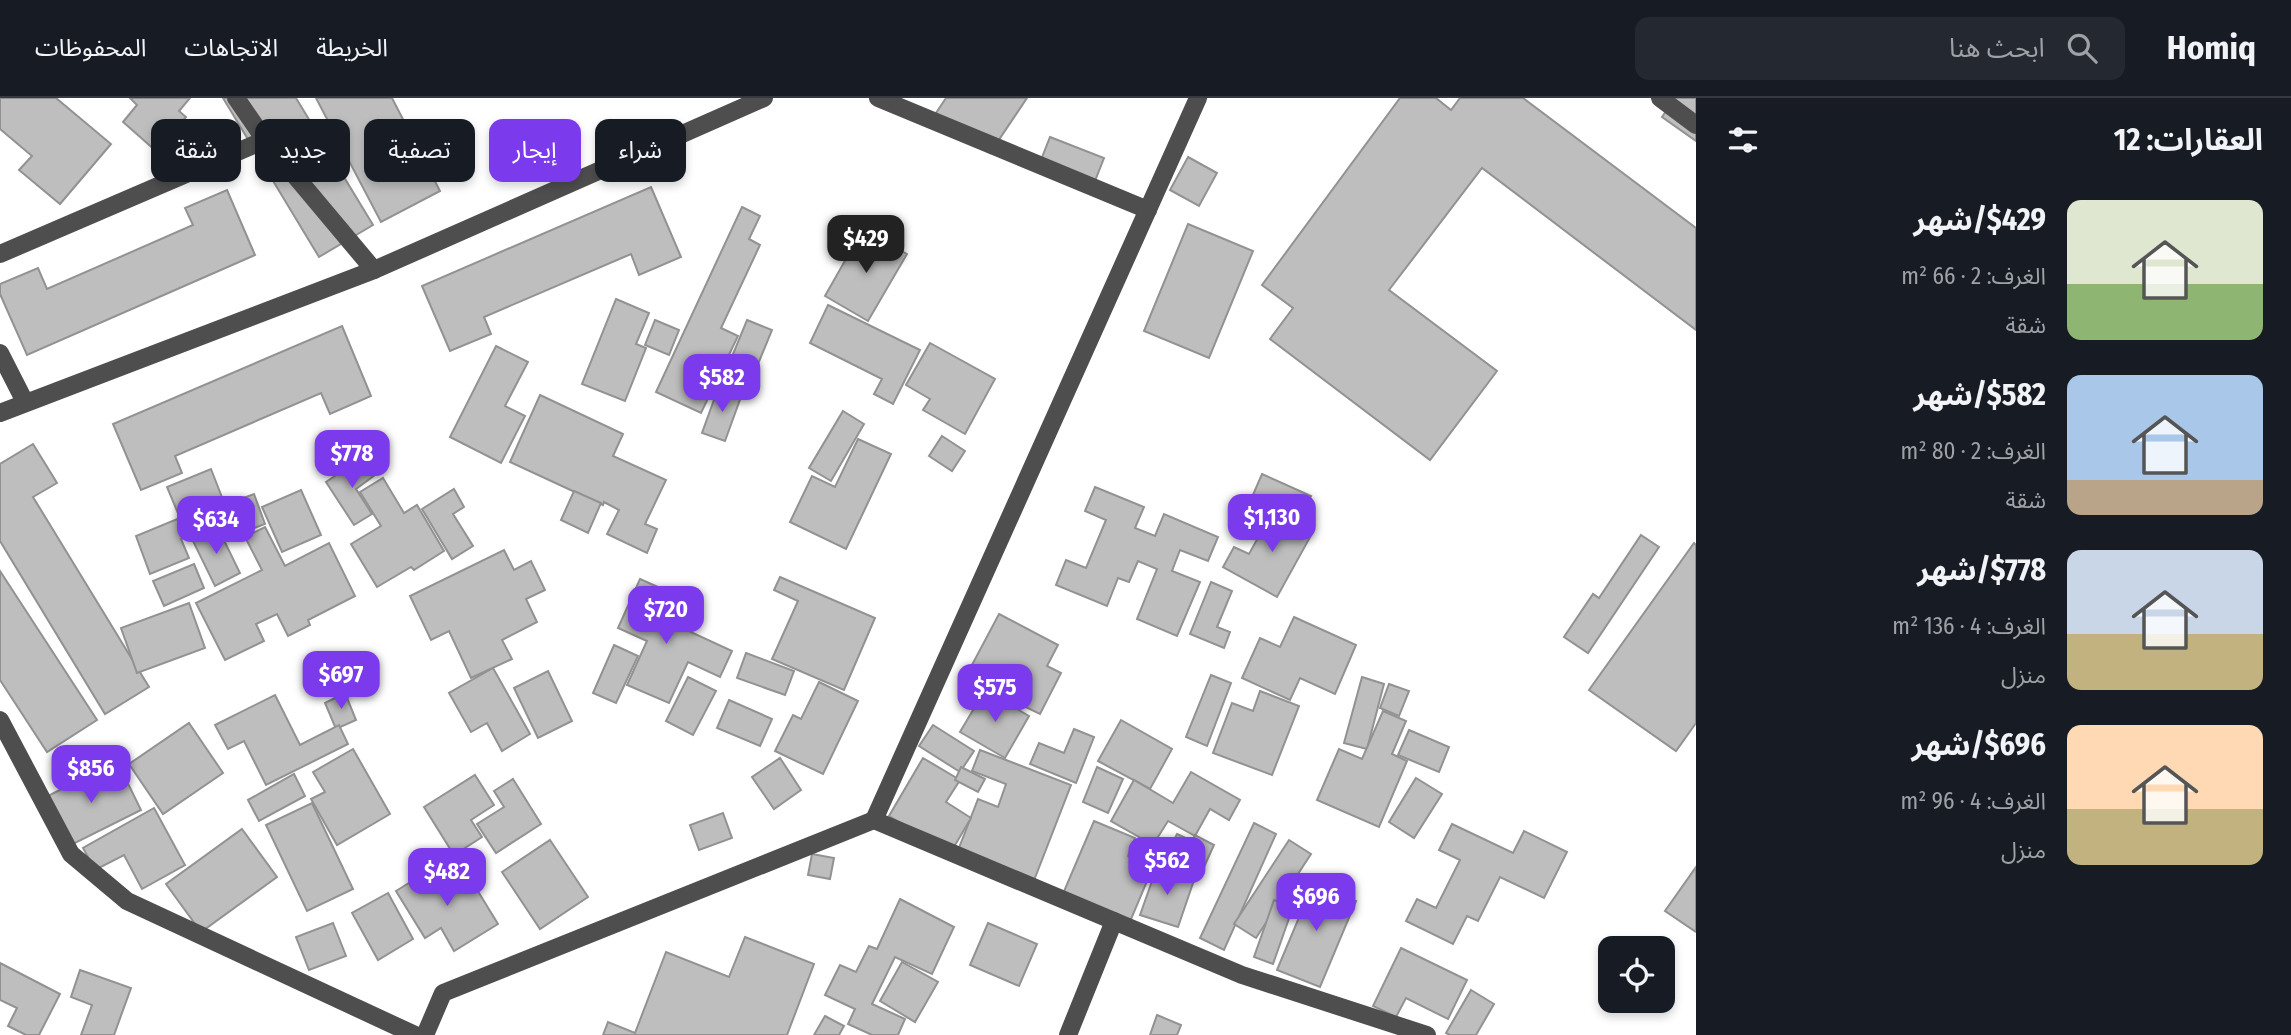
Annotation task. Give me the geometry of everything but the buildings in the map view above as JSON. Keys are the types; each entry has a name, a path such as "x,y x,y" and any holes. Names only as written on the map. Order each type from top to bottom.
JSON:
{"street":[{"path":"236,98 255,126"},
{"path":"0,413 374,270 764,98"},
{"path":"878,98 1148,210"},
{"path":"425,1035 443,993 874,820 1198,98"},
{"path":"1660,98 1696,125"},
{"path":"0,254 255,145"},
{"path":"300,182 374,270"},
{"path":"0,354 25,402"},
{"path":"0,720 71,854 127,901 415,1035"},
{"path":"874,820 1242,975 1427,1035"},
{"path":"1068,1035 1114,921"}]}
